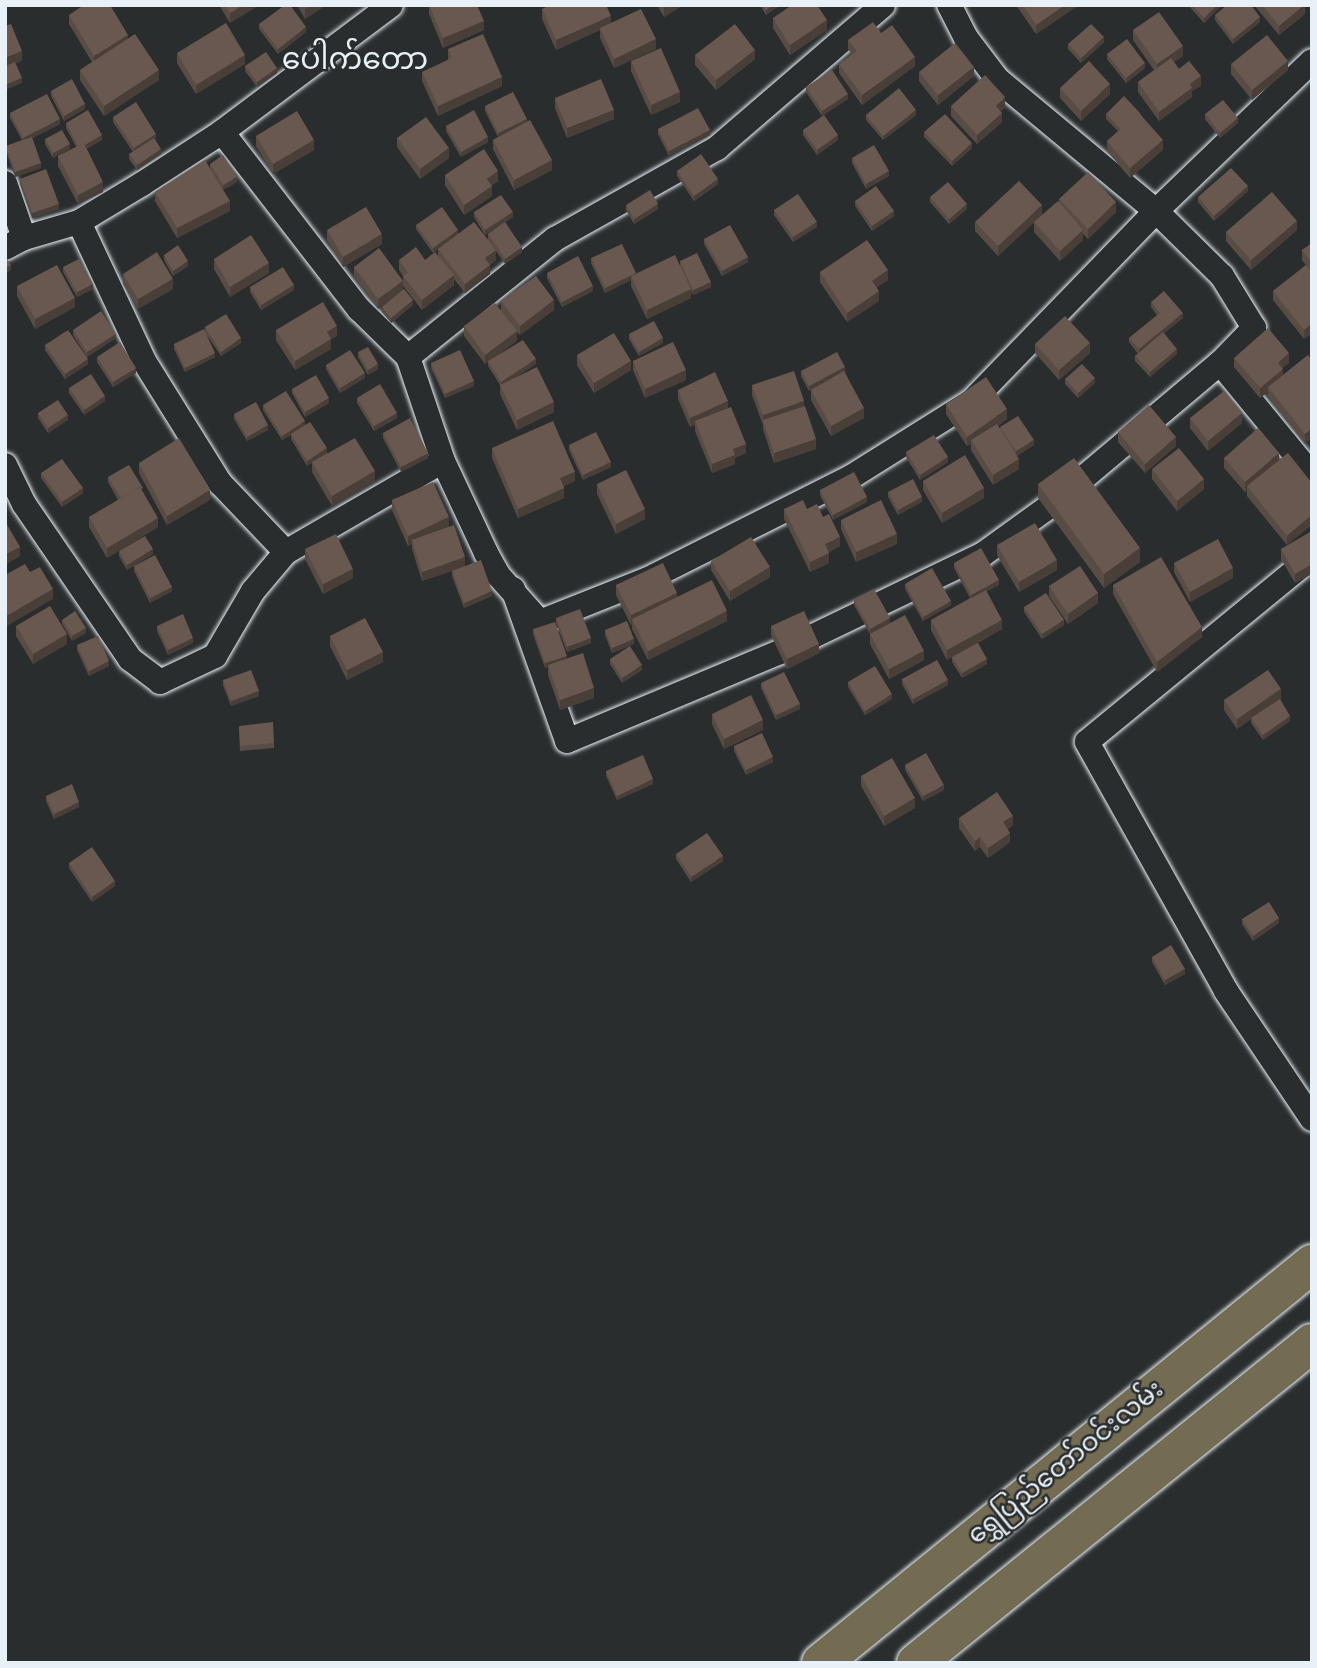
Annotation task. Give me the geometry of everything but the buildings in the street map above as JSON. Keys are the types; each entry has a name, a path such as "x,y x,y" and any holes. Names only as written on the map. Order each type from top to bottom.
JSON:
{"main road":[{"name":"ရွှေပြည်တော်ဝင်းလမ်း","path":"821,1663 1312,1264"},
{"path":"916,1663 1312,1343"}],"street":[{"path":"5,183 15,243 79,222 222,132 391,5"},
{"path":"408,357 555,239 717,148 883,5"},
{"path":"513,589 567,741 780,652 982,555 1051,506 1220,363 1254,328 1222,276 1156,211 998,80 966,38 949,5"},
{"path":"222,132 359,309 408,357 443,461 498,575 540,622 648,579 851,477 972,401 1156,211 1312,61"},
{"path":"79,222 144,361 206,461 220,483 286,552"},
{"path":"1220,363 1312,475"},
{"path":"5,465 24,504 130,659 160,682 215,656 253,591 286,552 443,461"},
{"path":"1312,557 1087,742 1226,991 1312,1119"}],"district":[{"name":"ပေါက်တော","path":"355,60"}]}
